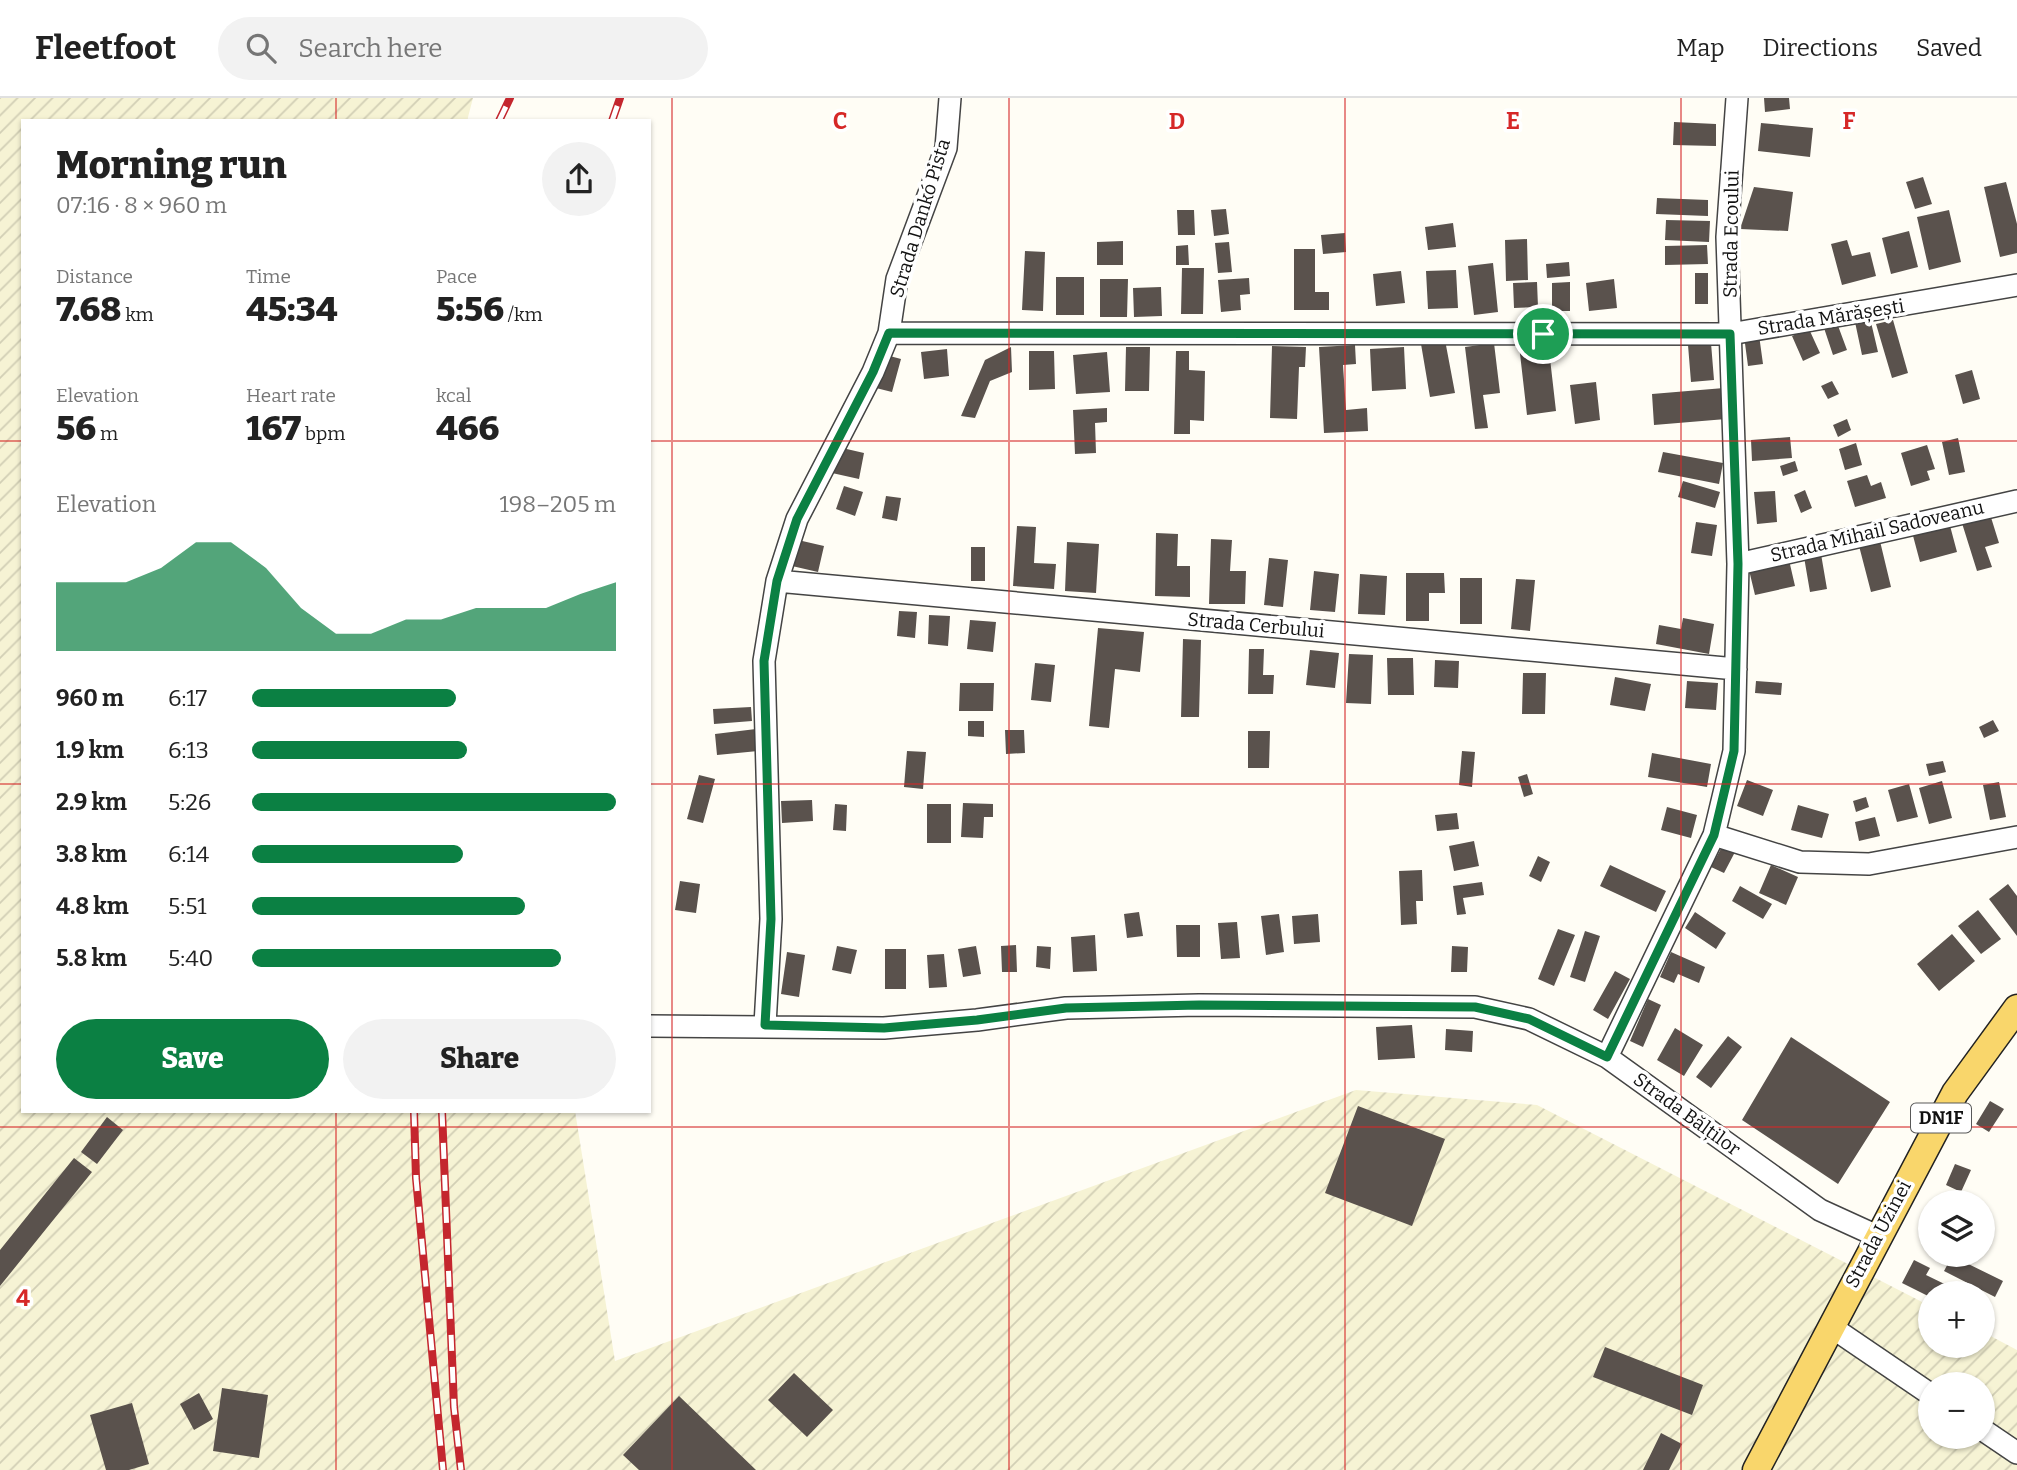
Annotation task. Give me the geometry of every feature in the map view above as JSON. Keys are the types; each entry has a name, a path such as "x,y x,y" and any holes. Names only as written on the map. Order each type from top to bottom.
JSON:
{"main road":[{"name":"Strada Uzinei","path":"1756,1470 1877,1236 1955,1093 2017,1008"}],"street":[{"name":"Strada Dankó Pista","path":"765,1025 771,919 764,661 777,581 797,519 873,372 889,333 897,279 946,148 950,98"},
{"name":"Strada Ecoului","path":"1607,1057 1714,835 1734,751 1738,564 1727,237 1737,98"},
{"name":"Strada Mărășești","path":"889,333 1730,334 2017,285"},
{"name":"Strada Mihail Sadoveanu","path":"1738,564 2017,500"},
{"name":"Strada Cerbului","path":"777,581 1736,669"},
{"path":"1714,835 1800,862 1870,864 2017,837"},
{"name":"Strada Bălților","path":"651,1026 884,1028 977,1020 1066,1008 1106,1007 1475,1007 1529,1019 1607,1057 1821,1210 1877,1236"},
{"path":"1830,1326 1918,1386"},
{"path":"1995,1438 2017,1453"}],"shaded area":[{"path":"0,98 473,98 468,119 21,119 21,1113 575,1113 615,1361 1356,1090 1537,1105 1918,1300 1918,1358 1995,1358 1995,1338 2017,1350 2017,1470 0,1470"}],"building":[{"path":"1764,98 1789,98 1790,109 1765,112"},
{"path":"1674,122 1716,124 1716,146 1673,145"},
{"path":"1761,123 1813,128 1810,157 1758,151"},
{"path":"1923,177 1932,204 1915,209 1906,182"},
{"path":"2006,182 2017,224 2017,253 2000,257 1984,187"},
{"path":"1754,187 1793,192 1788,231 1740,229"},
{"path":"1657,198 1708,200 1708,216 1656,214"},
{"path":"1226,209 1229,234 1214,236 1211,210"},
{"path":"1177,210 1194,210 1195,235 1178,235"},
{"path":"1949,210 1961,262 1929,270 1917,217"},
{"path":"1666,220 1710,221 1709,242 1665,240"},
{"path":"1453,223 1456,247 1428,250 1425,227"},
{"path":"1909,231 1918,267 1891,274 1882,238"},
{"path":"1345,233 1346,252 1323,254 1321,235"},
{"path":"1527,239 1528,280 1506,281 1505,240"},
{"path":"1847,240 1852,256 1870,252 1876,276 1842,285 1831,244"},
{"path":"1123,241 1123,265 1097,265 1097,242"},
{"path":"1229,242 1232,272 1218,273 1215,243"},
{"path":"1188,245 1189,265 1176,265 1176,246"},
{"path":"1707,245 1708,264 1665,265 1665,246"},
{"path":"1294,249 1315,249 1315,292 1329,292 1329,310 1294,310"},
{"path":"1025,251 1045,252 1043,311 1022,310"},
{"path":"1569,262 1570,276 1547,278 1546,264"},
{"path":"1493,263 1498,312 1474,315 1468,266"},
{"path":"1182,268 1204,268 1203,314 1181,314"},
{"path":"1456,270 1458,308 1428,309 1426,271"},
{"path":"1401,271 1405,303 1376,306 1373,274"},
{"path":"1695,273 1708,273 1708,304 1695,304"},
{"path":"1056,277 1084,277 1084,315 1056,315"},
{"path":"1249,278 1250,294 1240,295 1241,310 1221,312 1218,280"},
{"path":"1100,279 1128,279 1127,317 1100,317"},
{"path":"1614,279 1617,308 1589,311 1586,283"},
{"path":"1537,282 1538,307 1514,308 1513,283"},
{"path":"1570,282 1570,311 1552,311 1552,283"},
{"path":"1161,287 1162,316 1134,317 1133,288"},
{"path":"1870,318 1878,352 1862,355 1855,322"},
{"path":"1893,320 1908,373 1892,378 1876,324"},
{"path":"1837,323 1847,350 1833,355 1824,328"},
{"path":"1809,329 1820,353 1803,361 1792,336"},
{"path":"1759,335 1763,364 1748,366 1744,336"},
{"path":"1445,340 1455,393 1430,397 1421,344"},
{"path":"1548,341 1556,411 1527,415 1519,345"},
{"path":"1494,343 1500,393 1483,395 1488,428 1475,429 1465,347"},
{"path":"1711,343 1714,380 1691,382 1688,345"},
{"path":"1355,345 1356,364 1343,365 1346,410 1367,408 1368,431 1324,433 1319,347"},
{"path":"1272,346 1306,347 1305,367 1299,367 1297,419 1270,418"},
{"path":"1011,347 1012,372 990,381 975,418 961,416 985,360"},
{"path":"1126,347 1150,347 1149,391 1125,391"},
{"path":"1404,347 1406,389 1372,391 1370,349"},
{"path":"947,349 949,376 924,379 921,352"},
{"path":"1029,351 1054,351 1055,389 1029,390"},
{"path":"1176,351 1189,351 1189,370 1205,371 1204,421 1190,420 1190,434 1174,434"},
{"path":"1107,352 1110,392 1076,394 1073,355"},
{"path":"886,355 901,359 892,392 876,388"},
{"path":"1972,370 1980,399 1963,404 1955,375"},
{"path":"1832,381 1839,394 1828,399 1821,386"},
{"path":"1596,382 1600,420 1575,424 1570,385"},
{"path":"1724,388 1726,419 1654,425 1652,394"},
{"path":"1107,408 1107,422 1095,423 1096,453 1075,454 1073,410"},
{"path":"1847,419 1851,430 1838,437 1833,425"},
{"path":"1790,437 1792,458 1752,461 1751,440"},
{"path":"1958,438 1965,472 1949,475 1942,442"},
{"path":"1856,443 1862,465 1845,470 1839,449"},
{"path":"1927,445 1935,469 1927,471 1930,480 1911,486 1901,453"},
{"path":"838,447 864,453 859,479 832,473"},
{"path":"1663,452 1723,463 1719,484 1658,472"},
{"path":"1795,461 1798,471 1783,476 1780,466"},
{"path":"1867,475 1871,486 1881,482 1886,498 1855,507 1847,481"},
{"path":"1683,481 1720,492 1715,508 1678,497"},
{"path":"844,486 863,492 855,516 836,509"},
{"path":"1805,490 1812,508 1801,513 1794,495"},
{"path":"1775,491 1777,522 1757,524 1754,492"},
{"path":"886,496 901,498 897,521 882,518"},
{"path":"1989,511 1999,543 1985,547 1992,567 1977,571 1961,520"},
{"path":"1696,522 1717,525 1712,556 1691,553"},
{"path":"1949,522 1957,552 1920,562 1912,532"},
{"path":"1017,526 1036,527 1034,563 1056,564 1054,589 1013,586"},
{"path":"1156,533 1178,534 1177,566 1190,566 1190,597 1155,596"},
{"path":"1879,537 1891,587 1871,592 1858,542"},
{"path":"1211,539 1232,540 1230,571 1246,571 1245,604 1209,604"},
{"path":"798,540 824,546 818,572 792,566"},
{"path":"1067,542 1099,544 1096,593 1065,591"},
{"path":"971,547 985,547 985,581 971,581"},
{"path":"1821,554 1827,589 1810,592 1804,557"},
{"path":"1269,558 1288,560 1283,607 1264,605"},
{"path":"1789,560 1795,586 1755,595 1749,570"},
{"path":"1314,571 1339,574 1335,612 1310,610"},
{"path":"1406,573 1444,573 1445,593 1429,593 1429,621 1406,621"},
{"path":"1360,574 1387,576 1385,615 1358,614"},
{"path":"1460,578 1482,578 1482,624 1460,624"},
{"path":"1516,579 1535,580 1530,631 1511,629"},
{"path":"899,611 917,612 915,638 897,636"},
{"path":"929,615 950,616 948,646 928,644"},
{"path":"1683,618 1714,624 1709,654 1656,644 1659,625 1681,629"},
{"path":"970,620 996,622 993,652 967,649"},
{"path":"1098,628 1144,632 1140,672 1115,669 1109,728 1089,726"},
{"path":"1183,639 1201,640 1199,717 1181,717"},
{"path":"1249,649 1264,649 1263,675 1274,675 1273,694 1248,694"},
{"path":"1310,650 1339,653 1335,688 1306,685"},
{"path":"1349,654 1373,655 1371,704 1346,703"},
{"path":"1387,658 1413,658 1414,695 1388,695"},
{"path":"1435,660 1459,661 1458,688 1434,687"},
{"path":"1035,663 1055,665 1051,702 1031,700"},
{"path":"1523,673 1546,673 1545,714 1522,714"},
{"path":"1615,677 1651,684 1645,711 1610,705"},
{"path":"1687,681 1718,683 1716,710 1685,708"},
{"path":"1756,681 1782,683 1781,695 1755,693"},
{"path":"960,683 994,683 993,711 959,711"},
{"path":"751,707 752,721 714,724 713,709"},
{"path":"1993,720 1999,731 1984,738 1979,727"},
{"path":"968,721 984,721 984,737 968,736"},
{"path":"756,729 758,751 717,755 715,734"},
{"path":"1005,730 1024,730 1025,753 1006,754"},
{"path":"1248,731 1270,731 1269,768 1248,768"},
{"path":"907,751 926,752 923,789 904,787"},
{"path":"1462,751 1475,752 1472,787 1459,785"},
{"path":"1652,753 1711,764 1707,787 1648,777"},
{"path":"1943,761 1946,772 1929,776 1926,764"},
{"path":"1527,774 1533,794 1524,797 1518,777"},
{"path":"699,775 715,779 703,823 687,819"},
{"path":"1747,780 1773,790 1763,816 1737,806"},
{"path":"1942,781 1952,818 1929,824 1919,788"},
{"path":"1999,782 2006,817 1990,820 1983,785"},
{"path":"1909,784 1918,817 1897,822 1888,790"},
{"path":"1866,797 1869,807 1856,812 1853,801"},
{"path":"812,800 813,821 782,823 781,801"},
{"path":"963,803 993,804 993,817 984,817 983,838 961,837"},
{"path":"835,804 847,805 846,831 833,830"},
{"path":"927,804 951,804 951,843 927,843"},
{"path":"1798,805 1829,814 1822,838 1791,830"},
{"path":"1667,807 1697,815 1691,838 1661,830"},
{"path":"1457,813 1459,829 1437,831 1435,815"},
{"path":"1875,817 1880,836 1859,841 1855,822"},
{"path":"1474,841 1479,866 1454,871 1449,846"},
{"path":"1723,845 1735,852 1724,873 1711,867"},
{"path":"1538,856 1550,862 1541,882 1529,876"},
{"path":"1610,865 1666,891 1656,912 1600,886"},
{"path":"1771,865 1798,877 1786,905 1759,893"},
{"path":"1422,870 1423,901 1416,901 1417,924 1401,925 1399,871"},
{"path":"680,881 700,884 696,913 675,910"},
{"path":"1482,882 1484,895 1463,898 1466,914 1457,915 1453,886"},
{"path":"2008,884 2017,896 2017,936 1989,899"},
{"path":"1740,886 1772,904 1763,919 1732,901"},
{"path":"1978,910 2001,939 1981,954 1958,926"},
{"path":"1139,912 1143,936 1127,938 1124,914"},
{"path":"1695,912 1726,933 1716,949 1685,928"},
{"path":"1279,914 1284,952 1266,955 1261,916"},
{"path":"1318,914 1320,942 1294,944 1292,916"},
{"path":"1237,922 1240,958 1221,959 1218,923"},
{"path":"1176,925 1200,925 1200,957 1177,957"},
{"path":"1558,929 1575,935 1554,986 1538,979"},
{"path":"1585,931 1600,936 1585,982 1570,977"},
{"path":"1952,934 1975,961 1939,991 1917,964"},
{"path":"1095,935 1097,971 1073,972 1071,937"},
{"path":"1016,945 1017,972 1002,972 1001,946"},
{"path":"837,946 857,950 851,974 832,970"},
{"path":"976,946 981,974 963,977 958,949"},
{"path":"1037,946 1051,947 1050,969 1036,967"},
{"path":"1452,946 1468,947 1467,972 1451,972"},
{"path":"885,949 906,949 906,989 885,989"},
{"path":"787,952 805,955 799,997 781,994"},
{"path":"1671,952 1705,967 1699,983 1678,974 1674,983 1660,977"},
{"path":"944,954 947,987 929,988 927,955"},
{"path":"1615,971 1630,979 1608,1019 1593,1010"},
{"path":"1648,999 1661,1005 1643,1047 1630,1041"},
{"path":"1412,1025 1415,1058 1378,1060 1376,1027"},
{"path":"1675,1028 1703,1045 1684,1076 1657,1060"},
{"path":"1446,1029 1473,1031 1472,1052 1445,1050"},
{"path":"1728,1036 1742,1047 1711,1088 1696,1077"},
{"path":"1791,1037 1890,1102 1838,1184 1742,1120"},
{"path":"1990,1101 2004,1109 1989,1132 1976,1124"},
{"path":"1358,1106 1445,1139 1412,1226 1325,1193"},
{"path":"107,1117 123,1130 97,1164 81,1152"},
{"path":"74,1158 92,1172 0,1286 0,1250"},
{"path":"1955,1164 1971,1170 1962,1190 1946,1185"},
{"path":"1914,1260 1918,1262 1918,1267 1930,1268 1926,1275 1938,1281 1918,1281 1918,1291 1902,1283"},
{"path":"1946,1267 1974,1267 2003,1281 1995,1297 1995,1281 1964,1281 1944,1271"},
{"path":"1605,1347 1703,1385 1692,1415 1593,1377"},
{"path":"794,1373 833,1410 807,1437 768,1400"},
{"path":"222,1388 268,1395 259,1458 213,1451"},
{"path":"199,1393 213,1419 194,1430 180,1404"},
{"path":"679,1396 756,1470 639,1470 623,1455"},
{"path":"132,1403 149,1464 129,1470 106,1470 90,1415"},
{"path":"1661,1433 1682,1444 1669,1470 1643,1470"}],"railway":[{"path":"500,119 510,98"},
{"path":"613,119 620,98"},
{"path":"414,1113 416,1178 443,1470"},
{"path":"442,1113 454,1407 461,1470"}],"route":[{"path":"889,333 1543,334 1730,334 1738,564 1734,751 1714,835 1607,1057 1529,1019 1475,1007 1199,1005 1066,1008 977,1020 884,1028 765,1025 771,919 764,661 777,581 797,519 873,372 889,333"}]}
